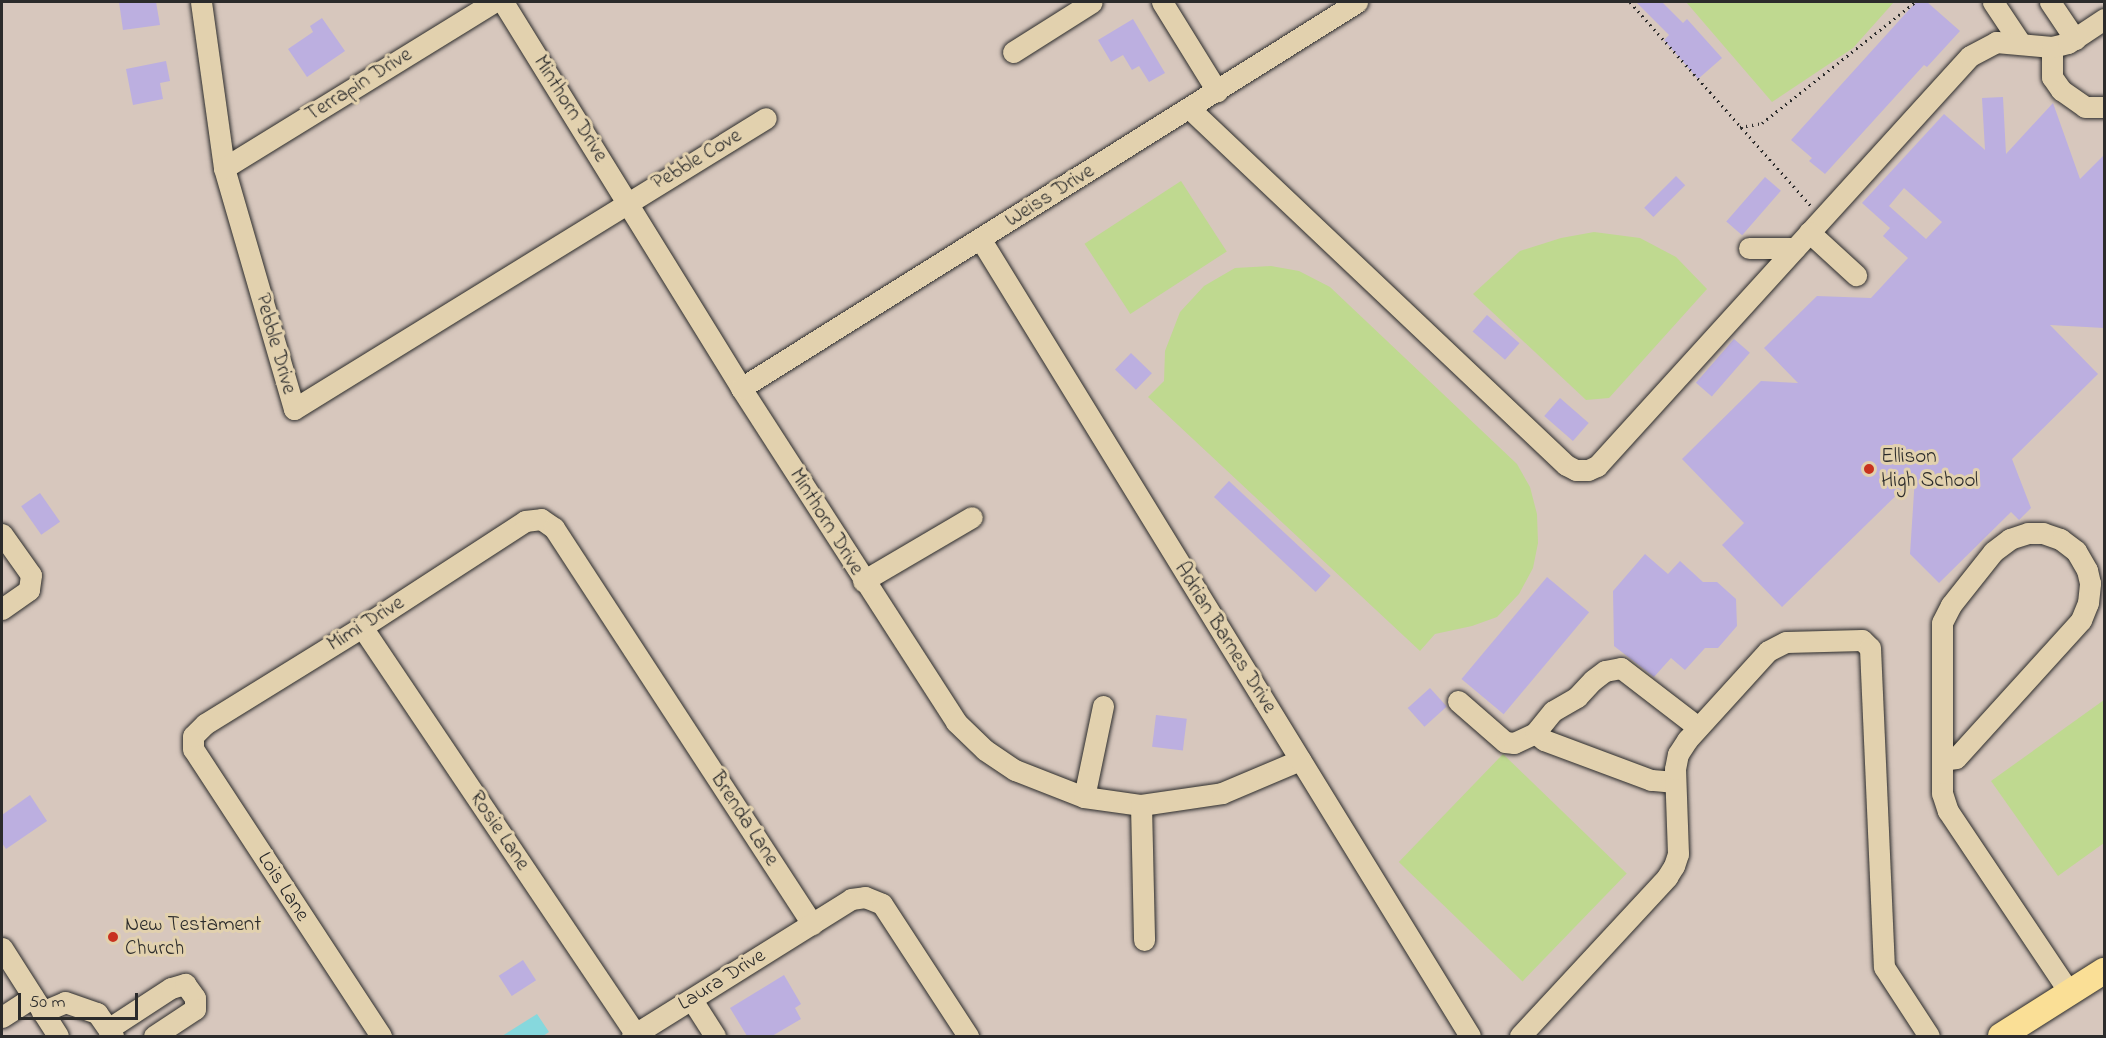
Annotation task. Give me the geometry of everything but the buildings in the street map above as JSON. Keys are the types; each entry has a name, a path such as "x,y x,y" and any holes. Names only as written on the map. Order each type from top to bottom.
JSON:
{"main road":[{"path":"2009,1034 2070,993 2104,974"}],"street":[{"name":"Pebble Drive","path":"201,2 224,168 294,408 628,202"},
{"name":"Terrapin Drive","path":"224,168 494,2"},
{"name":"Minthorn Drive","path":"503,2 863,581 956,722 985,750 1015,770 1084,797 1141,805 1222,793 1300,759"},
{"path":"1013,52 1092,2"},
{"path":"1162,2 1217,91"},
{"name":"Weiss Drive","path":"741,388 981,240 1357,2"},
{"path":"1993,2 2021,44"},
{"path":"2050,2 2075,39"},
{"path":"1189,108 1557,456 1576,470 1588,470 1597,466 1970,56 1996,42 2052,47 2075,39 2104,19"},
{"path":"2052,47 2052,77 2061,90 2085,107 2104,107"},
{"name":"Pebble Cove","path":"628,202 766,118"},
{"path":"1816,225 1856,275"},
{"name":"Adrian Barnes Drive","path":"981,240 1300,759 1462,1034"},
{"path":"1749,248 1795,248"},
{"path":"863,581 972,517"},
{"name":"Mimi Drive","path":"193,736 205,724 362,627 525,521 542,519"},
{"name":"Brenda Lane","path":"542,519 554,528 812,924"},
{"path":"1942,760 1956,758 2080,620 2088,603 2090,583 2087,570 2076,550 2060,539 2043,533 2028,533 2010,539 1993,552 1951,606 1942,623 1942,760 1942,793 1948,811 2070,993"},
{"path":"2,534 31,575 28,590 2,609"},
{"name":"Rosie Lane","path":"362,627 633,1035"},
{"path":"1520,1036 1667,878 1678,854 1675,782 1678,754 1698,727 1768,651 1786,642 1862,640 1870,648 1884,967 1929,1036"},
{"path":"1458,701 1505,742 1514,743 1535,733 1553,711 1577,697 1605,671 1621,668 1698,727"},
{"path":"1084,797 1103,706"},
{"path":"1535,733 1544,740 1651,780 1675,782"},
{"name":"Lois Lane","path":"193,736 193,749 381,1036"},
{"path":"1141,805 1144,940"},
{"path":"812,924 851,899 874,899 882,904 968,1036"},
{"name":"Laura Drive","path":"633,1035 812,924"},
{"path":"2,948 58,1036"},
{"path":"2,1017 38,1005 65,1002 97,1013 111,1033 171,988 185,984 195,998 195,1009 154,1036"},
{"path":"692,1000 715,1036"}],"path":[{"path":"1630,2 1740,127 1816,225"},
{"path":"1740,127 1762,123 1915,2"}],"green space":[{"path":"1686,2 1894,2 1853,48 1772,102"},
{"path":"1181,181 1227,251 1130,314 1085,244"},
{"path":"1594,232 1640,238 1676,257 1707,289 1609,398 1586,400 1473,294 1520,251 1561,238"},
{"path":"1271,266 1299,271 1330,287 1517,464 1530,487 1537,514 1538,543 1533,568 1519,594 1497,617 1472,626 1435,634 1420,651 1148,397 1164,381 1165,351 1180,312 1204,286 1235,268"},
{"path":"2104,700 2104,843 2058,876 1991,781"},
{"path":"1503,754 1627,873 1523,981 1399,862"}],"water":[{"path":"537,1014 549,1032 543,1036 502,1036"}],"place":[{"name":"Ellison High School","path":"1869,469"},
{"name":"New Testament Church","path":"113,937"}]}
